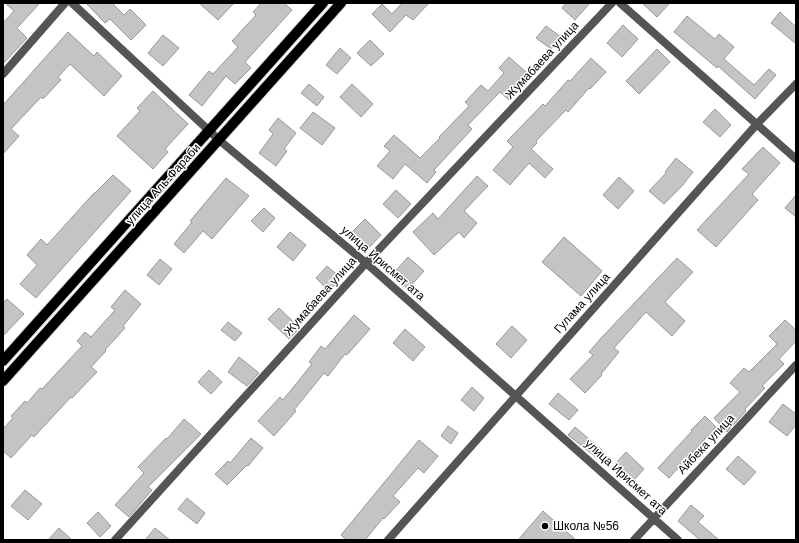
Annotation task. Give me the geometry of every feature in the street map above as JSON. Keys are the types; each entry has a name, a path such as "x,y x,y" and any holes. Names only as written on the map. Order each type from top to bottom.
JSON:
{"main road":[{"name":"улица Аль-Фараби","path":"3,361 323,3"},
{"name":"улица Аль-Фараби","path":"3,381 341,3"}],"street":[{"path":"3,74 65,3"},
{"name":"улица Ирисмет ата","path":"72,3 219,140 366,263 678,540"},
{"name":"Жумабаева улица","path":"115,540 366,263 612,3"},
{"path":"620,3 796,159"},
{"name":"Гулама улица","path":"388,540 757,124 796,84"},
{"name":"Айбека улица","path":"634,540 796,365"}],"building":[{"path":"5,3 40,3 17,28 27,38 3,64 3,23 14,11"},
{"path":"86,3 112,3 124,15 130,9 146,25 131,40 110,19 105,23"},
{"path":"199,3 234,3 218,20"},
{"path":"261,3 284,3 292,10 245,62 251,68 235,84 226,76 202,106 189,95 209,71 213,74 238,47 232,41 256,15 253,12"},
{"path":"402,3 429,3 413,20 406,15 390,32 372,14 382,4 392,14"},
{"path":"566,3 590,3 575,20 562,8"},
{"path":"642,3 670,3 657,17"},
{"path":"780,12 796,27 796,44 771,23"},
{"path":"687,16 715,39 719,34 734,47 724,59 754,85 769,69 776,75 755,99 718,66 717,68 674,32"},
{"path":"623,25 638,39 622,57 607,43"},
{"path":"546,26 561,37 551,49 536,38"},
{"path":"68,32 94,56 97,52 122,76 104,96 70,64 58,77 61,80 43,99 41,97 11,129 19,136 3,154 3,105"},
{"path":"163,35 179,48 163,66 148,53"},
{"path":"370,40 384,54 371,66 357,53"},
{"path":"340,48 351,58 337,74 326,65"},
{"path":"657,49 670,62 639,94 626,81"},
{"path":"509,57 526,72 513,87 517,91 509,100 500,92 468,125 472,129 434,170 436,172 427,183 405,164 393,179 377,166 390,151 384,146 394,135 420,158 469,106 465,102 481,85 488,91 504,73 499,68"},
{"path":"591,58 606,72 590,89 589,88 568,112 566,110 536,141 537,143 531,149 553,169 545,178 529,163 510,185 493,170 513,147 507,141 543,104 545,106 568,80 570,81"},
{"path":"309,84 324,97 317,106 301,93"},
{"path":"352,84 373,104 361,117 340,97"},
{"path":"153,91 188,124 165,149 168,152 153,169 117,136 140,111 137,108"},
{"path":"715,109 731,125 720,137 703,122"},
{"path":"313,112 335,128 322,145 300,128"},
{"path":"278,118 296,133 284,149 287,151 276,166 259,153 273,134 269,130"},
{"path":"763,147 780,163 752,194 758,200 716,247 697,230 749,174 742,169"},
{"path":"676,158 693,172 682,186 664,204 649,191 666,173 665,172"},
{"path":"113,175 131,191 36,298 20,284 37,265 27,255 41,239 47,245 94,193"},
{"path":"477,176 488,186 464,211 477,223 464,238 459,232 434,255 413,232 433,213 438,219"},
{"path":"619,177 634,191 618,209 603,195"},
{"path":"226,178 249,196 212,239 203,231 184,253 174,244 192,222 190,221"},
{"path":"396,190 411,204 398,218 383,204"},
{"path":"796,195 796,217 785,208"},
{"path":"264,208 275,218 263,232 251,221"},
{"path":"365,219 381,235 365,252 348,236"},
{"path":"290,232 306,245 293,261 277,247"},
{"path":"564,237 602,271 581,296 542,262"},
{"path":"408,257 424,271 408,289 392,275"},
{"path":"677,258 693,272 665,302 685,321 672,336 646,312 614,348 619,352 601,374 602,375 585,393 570,379 593,355 589,352 602,337"},
{"path":"160,259 172,269 159,285 147,275"},
{"path":"327,266 341,278 329,291 316,278"},
{"path":"125,290 141,304 123,326 125,328 91,367 97,372 72,398 71,397 34,437 32,435 11,458 3,451 3,429 13,418 11,416 25,401 27,403 40,388 42,389 82,346 77,341 85,332 91,337 115,310 111,307"},
{"path":"7,299 24,314 3,336 3,303"},
{"path":"279,308 300,328 289,339 268,319"},
{"path":"354,315 370,329 347,355 345,354 328,376 324,373 294,410 296,411 274,436 258,421 280,397 283,400 312,364 309,362 321,346 325,349"},
{"path":"785,320 796,330 796,341 779,359 784,364 762,386 765,388 745,409 746,411 727,432 714,418 740,392 730,383 744,368 749,372 777,344 769,336"},
{"path":"228,322 242,333 235,341 221,330"},
{"path":"512,326 527,340 511,358 496,344"},
{"path":"405,329 425,347 413,361 393,343"},
{"path":"239,357 259,373 247,386 228,372"},
{"path":"209,370 222,382 211,394 198,382"},
{"path":"472,387 484,398 474,411 461,400"},
{"path":"558,393 578,410 569,420 549,404"},
{"path":"783,404 796,414 796,425 787,436 769,422"},
{"path":"705,416 716,427 669,478 658,468"},
{"path":"184,419 201,434 148,487 152,490 129,517 115,505 144,473 138,467 166,438 167,439"},
{"path":"448,426 458,433 451,444 441,436"},
{"path":"575,427 603,451 597,458 568,435"},
{"path":"251,438 263,448 248,466 247,465 227,485 215,474 228,461 230,463"},
{"path":"419,440 438,456 424,473 418,468 393,496 400,502 384,519 383,518 365,540 346,540 341,535"},
{"path":"626,452 644,469 633,481 615,464"},
{"path":"738,456 756,472 744,485 726,469"},
{"path":"25,490 42,504 28,520 11,506"},
{"path":"187,498 205,513 197,524 178,509"},
{"path":"691,505 704,516 698,522 719,540 700,540 678,521"},
{"name":"Школа №56","path":"543,511 576,540 518,540"},
{"path":"98,512 111,526 100,537 87,523"},
{"path":"59,528 72,540 48,540"},
{"path":"155,528 170,540 145,540"}],"place":[{"name":"Школа №56","path":"545,526"}]}
